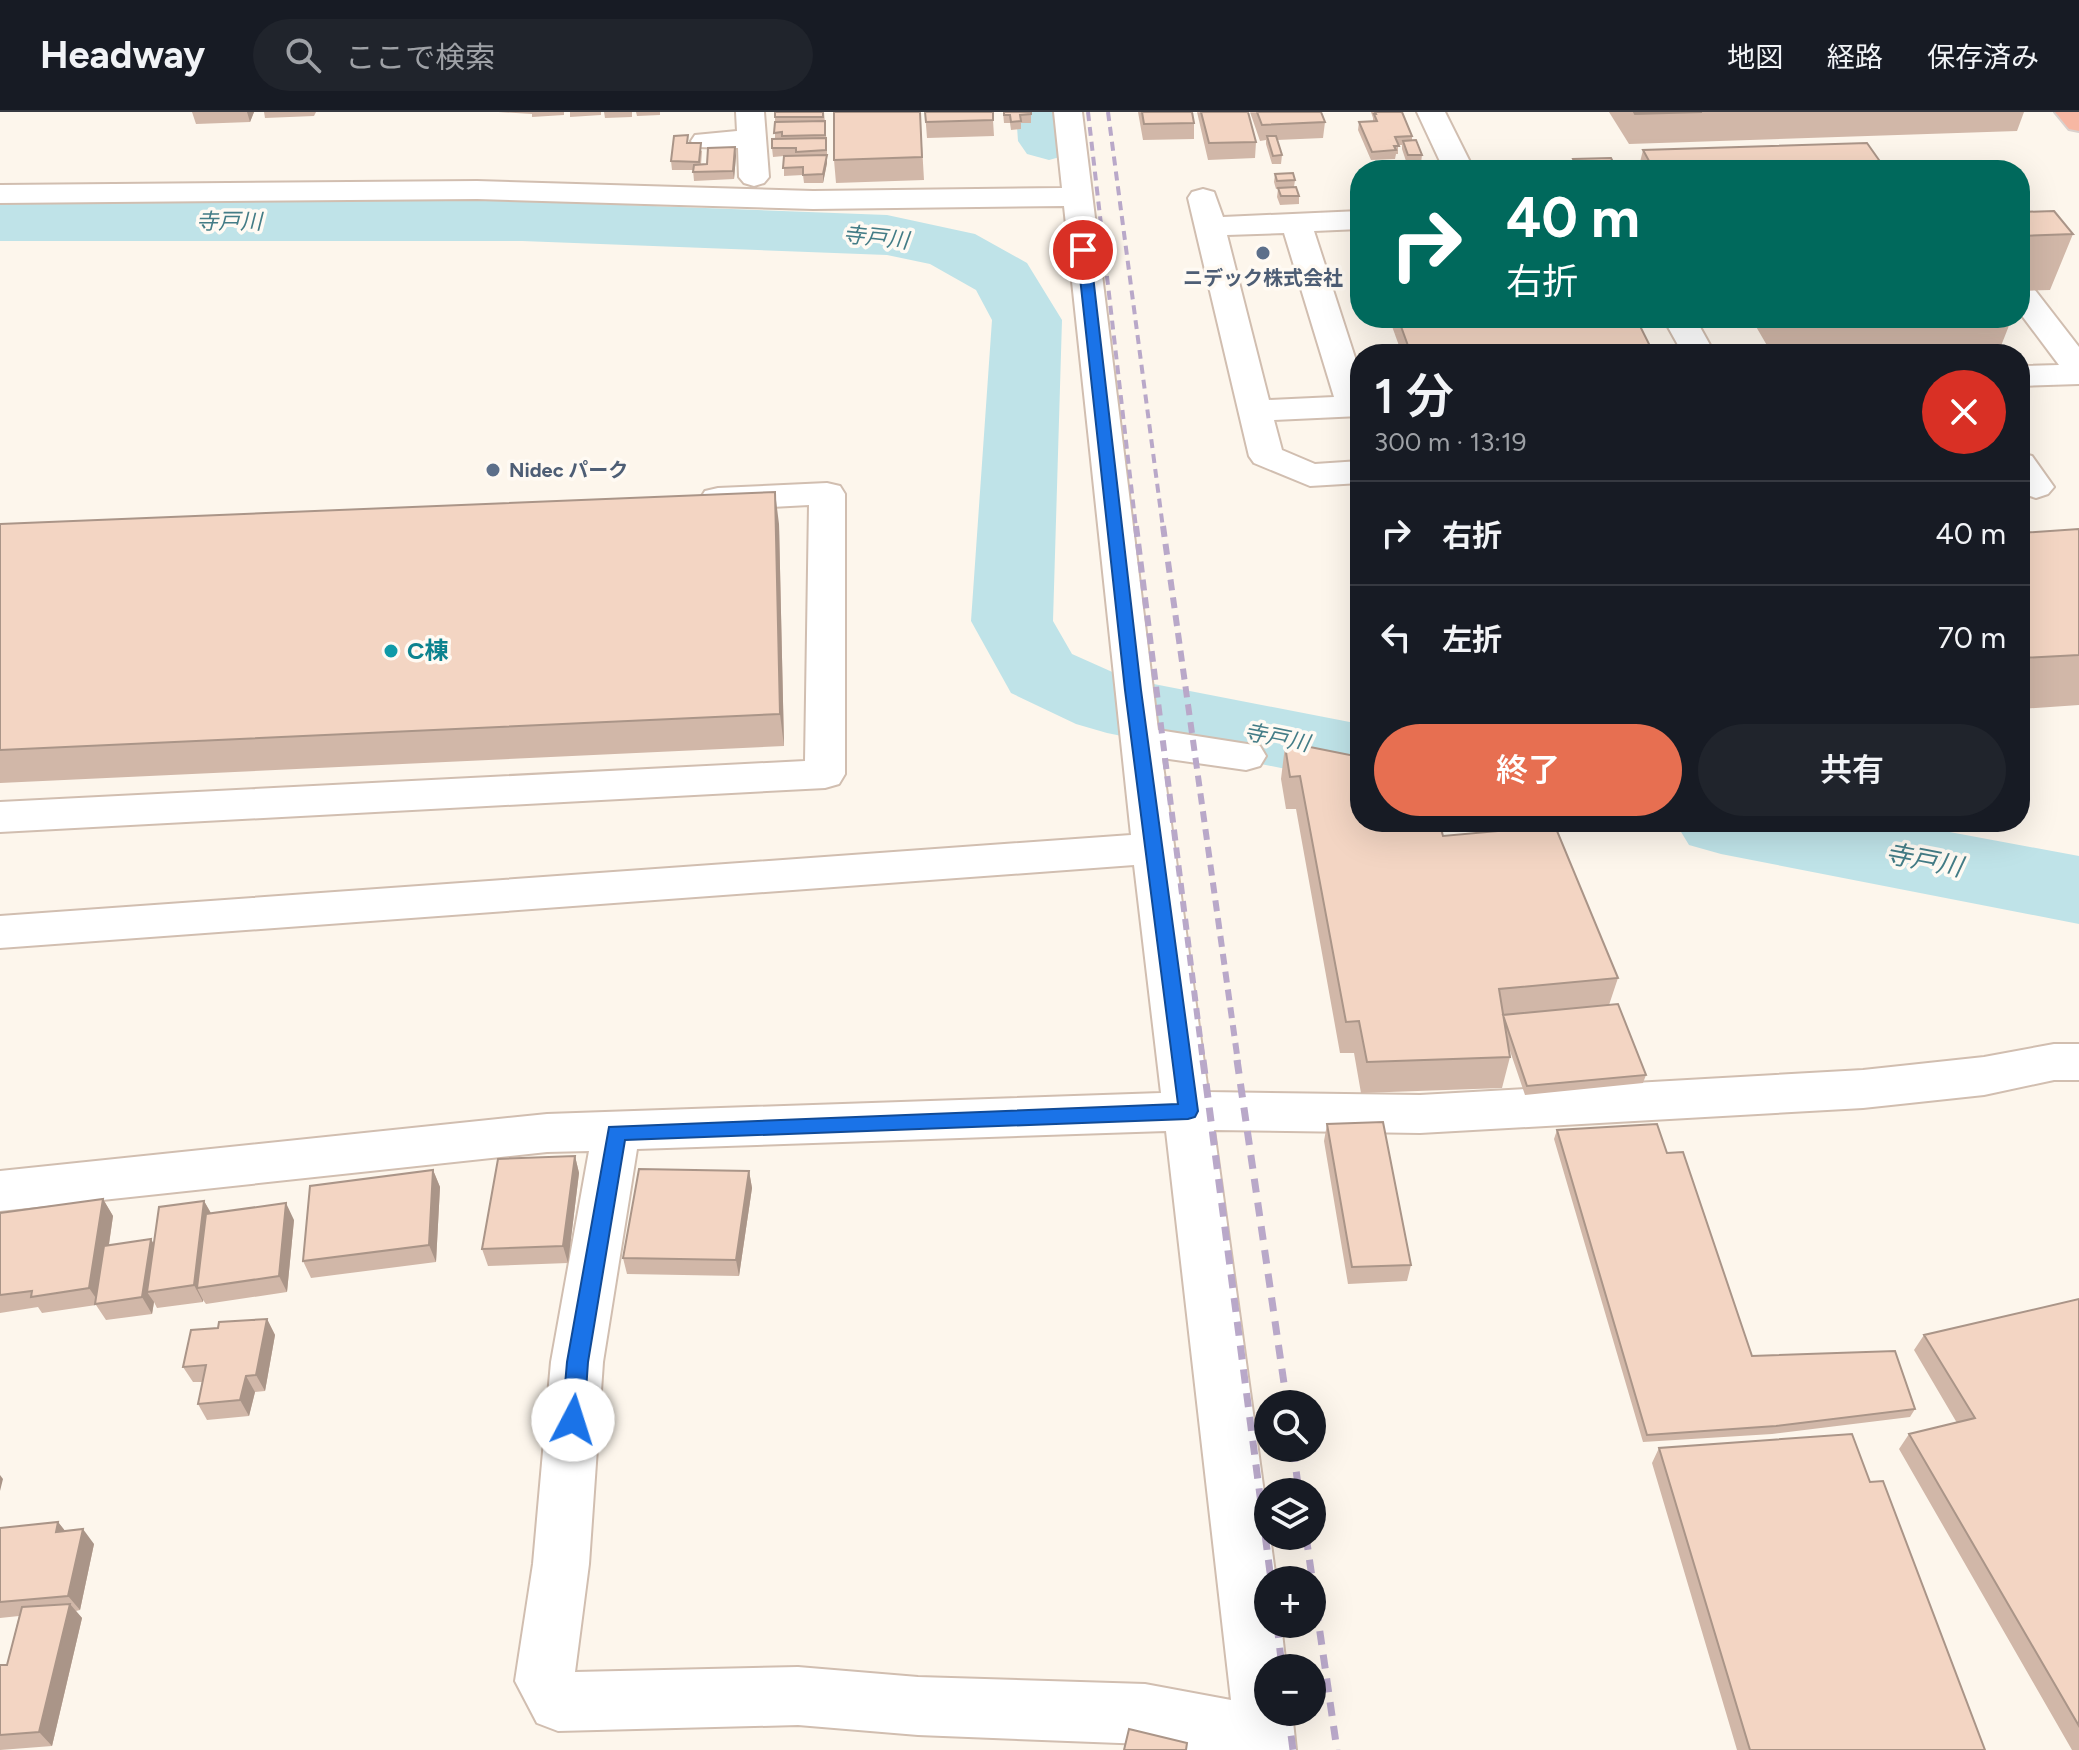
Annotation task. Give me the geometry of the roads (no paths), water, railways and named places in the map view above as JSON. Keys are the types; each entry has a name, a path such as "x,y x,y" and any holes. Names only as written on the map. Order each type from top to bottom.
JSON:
{"highway":[{"path":"2069,112 2079,123"}],"street":[{"path":"616,1132 577,1362 561,1564 544,1681 558,1702 798,1696 918,1706 1145,1714 1265,1743 1138,718 1068,112"},
{"path":"1431,112 1454,160"},
{"path":"705,141 750,126 754,177"},
{"path":"0,194 477,190 813,200 1077,197"},
{"path":"1350,220 1296,223 1207,213 1266,456 1310,475 1350,473"},
{"path":"1296,223 1350,385"},
{"path":"2030,305 2079,371"},
{"path":"2030,375 2079,371"},
{"path":"1255,411 1350,406"},
{"path":"0,817 825,774 827,494 684,501"},
{"path":"1138,718 1246,756"},
{"path":"0,932 1155,848"},
{"path":"0,1191 547,1133 1188,1111 1420,1114 1863,1089 1984,1076 2054,1062 2079,1062"}],"waterway":[{"path":"1047,112 1049,141"},
{"name":"寺戸川","path":"0,221 522,221 887,235 951,248 1003,277 1027,320 1012,621 1041,673 1107,704 1350,752"},
{"name":"寺戸川","path":"1774,832 2079,890"}],"railway":[{"path":"1088,112 1136,528"},
{"path":"1108,112 1163,528"},
{"path":"1136,526 1203,1062"},
{"path":"1163,526 1238,1062"},
{"path":"1203,1060 1269,1566"},
{"path":"1237,1060 1285,1390"},
{"path":"1295,1462 1297,1478"},
{"path":"1308,1550 1337,1750"},
{"path":"1279,1638 1280,1654"},
{"path":"1290,1726 1293,1750"}],"place":[{"name":"ニデック株式会社","path":"1263,253"},
{"name":"Nidec パーク","path":"493,470"},
{"name":"C棟","path":"391,651"}]}
